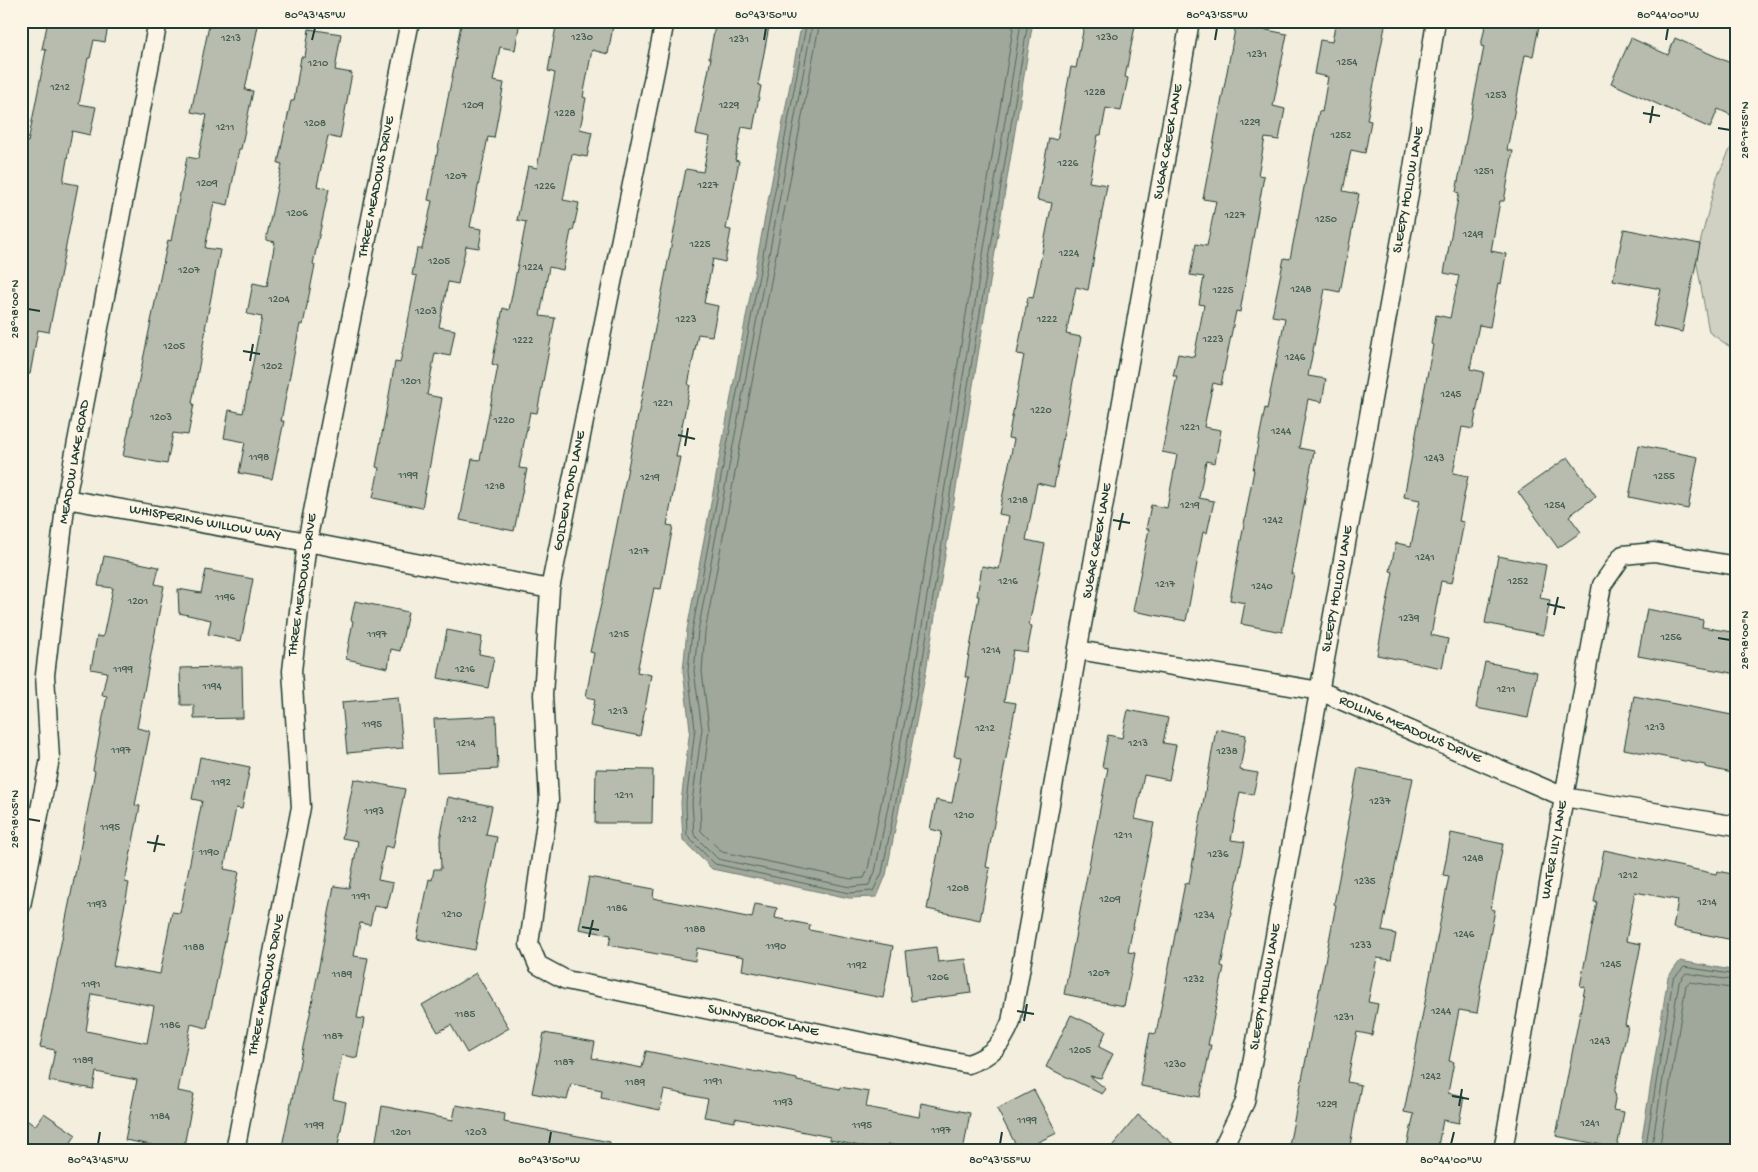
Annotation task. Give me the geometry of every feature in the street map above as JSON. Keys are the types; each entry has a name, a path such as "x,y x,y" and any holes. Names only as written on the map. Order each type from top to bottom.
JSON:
{"street":[{"name":"MEADOW LAKE ROAD","path":"21,906 50,759 45,675 66,499 158,21"},
{"name":"THREE MEADOWS DRIVE","path":"235,1151 301,807 292,671 307,542 410,21"},
{"name":"GOLDEN POND LANE","path":"538,965 529,944 549,800 543,695 550,588 665,21"},
{"name":"SUGAR CREEK LANE","path":"989,1054 1004,1039 1011,1022 1190,21"},
{"name":"SLEEPY HOLLOW LANE","path":"1221,1151 1245,1102 1408,200 1436,21"},
{"name":"WHISPERING WILLOW WAY","path":"66,499 550,588"},
{"name":"WATER LILY LANE","path":"1503,1151 1602,585 1623,556 1654,552 1737,566"},
{"name":"ROLLING MEADOWS DRIVE","path":"1078,650 1320,691 1564,796 1737,826"},
{"name":"SUNNYBROOK LANE","path":"538,965 566,980 968,1064 980,1060 989,1054"}],"shaded area":[{"path":"1737,135 1737,352 1709,332 1696,259 1717,177"}],"water":[{"path":"802,21 1030,21 1032,27 925,677 886,875 877,897 849,898 712,869 683,840 681,802 690,729 683,671 687,630"},
{"path":"1680,961 1737,971 1737,1151 1640,1151 1668,977"}],"building":[{"path":"48,21 109,21 105,42 94,40 90,58 88,58 79,104 96,107 90,135 72,131 63,182 78,185 49,332 38,330 30,374 21,374 21,140 28,142 46,50 42,49"},
{"path":"210,21 259,21 245,90 253,91 228,205 214,202 205,248 220,250 192,403 194,404 188,435 173,433 167,464 123,456 168,240 171,241 187,157 198,159 207,115 191,112"},
{"path":"466,21 520,21 515,50 500,47 493,81 504,83 494,138 488,137 470,227 482,229 479,248 466,246 458,284 448,282 439,327 455,330 450,356 435,353 427,395 442,398 422,508 373,498 379,468 376,467 395,362 400,363 417,276 412,275 417,249 422,249 432,201 428,200 461,24 465,25"},
{"path":"557,21 589,21 613,26 608,54 592,50 583,97 586,98 580,129 592,132 587,157 572,154 563,200 579,203 563,270 549,267 540,316 555,318 537,413 530,412 519,468 527,469 514,531 460,520 472,459 480,460 498,366 492,364 503,308 509,310 526,222 517,220 528,166 537,168 555,73 548,71"},
{"path":"716,21 770,21 758,85 761,86 753,129 742,127 735,160 739,161 726,229 731,230 725,262 713,259 704,303 718,306 712,336 698,334 688,385 690,385 676,457 680,457 667,525 673,526 661,589 654,588 637,672 651,675 640,736 590,726 595,699 586,697 594,653 590,652 604,591 686,169 703,172 710,137 696,134 711,58 709,58"},
{"path":"1085,21 1112,21 1135,26 1125,77 1128,78 1121,111 1106,108 1101,135 1098,135 1089,182 1107,185 1088,290 1076,287 1066,334 1081,337 1054,487 1037,483 1026,540 1045,544 1029,625 1032,626 1027,652 1013,650 1004,701 1016,703 986,867 990,868 980,920 927,909 942,832 930,829 936,800 952,803 961,757 954,756 969,677 965,677 979,596 977,596 982,566 999,569 1009,516 999,514 1014,439 1008,438 1024,355 1017,354 1028,297 1033,298 1052,203 1037,200 1049,138 1057,140 1071,67 1076,68"},
{"path":"1336,21 1386,21 1367,120 1371,121 1365,153 1351,150 1343,191 1359,194 1340,292 1325,289 1308,376 1326,379 1322,402 1308,399 1299,448 1314,451 1291,574 1294,574 1282,632 1241,624 1245,603 1230,600 1265,408 1267,409 1285,318 1272,316 1284,258 1290,259 1319,111 1322,112 1328,77 1314,74 1320,40 1332,42"},
{"path":"1486,21 1540,21 1533,56 1525,55 1507,150 1513,151 1504,201 1500,201 1491,251 1506,254 1501,284 1498,283 1490,327 1479,325 1470,369 1484,372 1473,429 1462,427 1453,473 1468,476 1459,521 1464,522 1452,583 1441,581 1431,635 1448,639 1442,668 1377,655 1393,572 1390,571 1396,543 1411,546 1420,500 1404,497 1433,345 1431,344 1436,315 1450,318 1459,276 1444,273 1459,193 1456,192 1484,47 1481,46"},
{"path":"1236,24 1287,34 1273,106 1285,109 1279,140 1265,138 1258,175 1264,176 1240,312 1236,311 1221,385 1213,383 1204,427 1221,430 1215,463 1206,461 1199,498 1214,501 1207,533 1203,532 1186,621 1133,611 1149,529 1146,529 1151,505 1167,508 1177,455 1162,452 1177,376 1173,376 1178,354 1194,357 1204,305 1199,304 1204,277 1190,275 1196,244 1207,246 1216,201 1203,199"},
{"path":"309,29 341,34 335,70 352,73 340,139 328,136 317,186 329,189 313,264 315,265 303,325 300,324 272,479 239,473 245,442 224,438 229,410 243,413 262,317 247,314 253,283 267,286 275,242 266,240 282,164 278,163 291,101 294,101 301,57 305,57"},
{"path":"1631,38 1668,55 1675,38 1737,66 1737,101 1731,115 1718,109 1710,128 1611,83"},
{"path":"1624,229 1700,244 1682,332 1653,326 1661,289 1613,280"},
{"path":"1639,445 1698,457 1688,509 1629,497"},
{"path":"1568,457 1596,496 1569,516 1581,532 1558,548 1518,492"},
{"path":"104,556 159,567 155,584 164,586 137,728 150,731 135,805 140,806 125,882 129,883 113,966 160,974 172,912 180,913 202,801 192,799 200,757 250,767 242,809 236,808 224,869 239,872 207,1028 191,1024 178,1091 194,1094 183,1151 125,1140 137,1080 96,1072 93,1089 49,1081 55,1050 40,1047 80,850 107,696 102,695 107,672 91,669 97,636 103,637 113,588 98,586","holes":["92,994 154,1006 147,1043 86,1031"]},
{"path":"1498,556 1546,565 1540,598 1550,600 1543,635 1485,623"},
{"path":"206,570 253,579 241,641 208,634 211,620 179,613 178,589 201,593"},
{"path":"355,601 408,612 400,651 391,649 388,668 346,659"},
{"path":"1647,609 1703,620 1702,627 1737,633 1737,674 1638,656"},
{"path":"447,630 482,637 479,654 494,657 488,688 438,678"},
{"path":"1485,662 1537,672 1528,718 1476,708"},
{"path":"242,667 243,718 194,719 194,705 181,705 180,668"},
{"path":"1634,696 1737,716 1737,760 1735,760 1732,773 1705,767 1705,765 1624,749"},
{"path":"398,697 403,748 347,753 342,702"},
{"path":"1128,710 1168,718 1163,743 1176,745 1169,780 1144,775 1135,819 1154,823 1128,952 1135,953 1124,1006 1064,994 1108,768 1102,767 1108,735 1122,738"},
{"path":"496,716 498,769 437,772 434,719"},
{"path":"1216,729 1246,735 1240,770 1258,773 1253,795 1240,792 1231,840 1245,842 1221,966 1224,967 1208,1045 1211,1045 1200,1097 1141,1086 1141,1078 1150,1033 1156,1034 1185,883 1189,884"},
{"path":"1358,768 1413,778 1382,931 1396,934 1391,960 1377,958 1368,1002 1378,1004 1372,1035 1357,1032 1347,1082 1361,1085 1349,1151 1288,1151 1336,905 1334,904"},
{"path":"596,769 653,770 652,823 595,823"},
{"path":"354,779 405,789 393,848 385,846 378,880 393,883 387,908 374,906 370,925 360,923 354,956 368,958 357,1018 364,1019 357,1058 342,1055 333,1099 346,1102 337,1151 281,1151 311,1009 334,886 349,888 358,841 342,838"},
{"path":"448,797 492,806 486,835 497,837 475,950 417,939 429,879 432,880 434,869 441,869 440,840"},
{"path":"1451,833 1503,844 1491,909 1495,910 1477,1013 1459,1010 1449,1061 1454,1062 1448,1093 1464,1096 1459,1123 1443,1120 1437,1151 1406,1151 1414,1114 1404,1112 1449,876 1443,875"},
{"path":"1604,850 1716,874 1717,871 1737,875 1737,922 1733,940 1673,928 1678,900 1635,892 1626,941 1641,944 1625,1025 1628,1026 1614,1094 1616,1094 1613,1110 1624,1112 1617,1148 1556,1136 1585,987 1580,986 1597,902 1594,902"},
{"path":"589,877 654,889 653,898 752,918 755,904 777,908 775,918 810,925 809,930 893,946 883,998 742,970 744,957 697,948 695,961 609,945 611,935 579,929"},
{"path":"936,947 938,962 966,959 971,993 911,1001 905,951"},
{"path":"476,973 509,1028 467,1053 451,1025 438,1032 422,1005"},
{"path":"1071,1015 1106,1031 1099,1047 1113,1054 1101,1078 1090,1076 1106,1089 1102,1094 1046,1067"},
{"path":"544,1033 595,1042 592,1058 642,1068 646,1051 758,1073 758,1071 840,1089 840,1087 869,1092 866,1107 919,1117 921,1103 970,1113 963,1151 920,1151 887,1144 886,1151 884,1151 830,1140 830,1137 735,1118 735,1122 704,1117 708,1099 664,1090 660,1110 601,1098 602,1090 571,1084 567,1100 532,1093"},
{"path":"1034,1090 1057,1133 1019,1151 997,1109"},
{"path":"456,1105 505,1114 504,1122 610,1142 609,1151 374,1151 382,1106 453,1120"},
{"path":"44,1113 76,1135 65,1151 21,1151 21,1116 35,1126"},
{"path":"1138,1115 1182,1151 1108,1151"}]}
